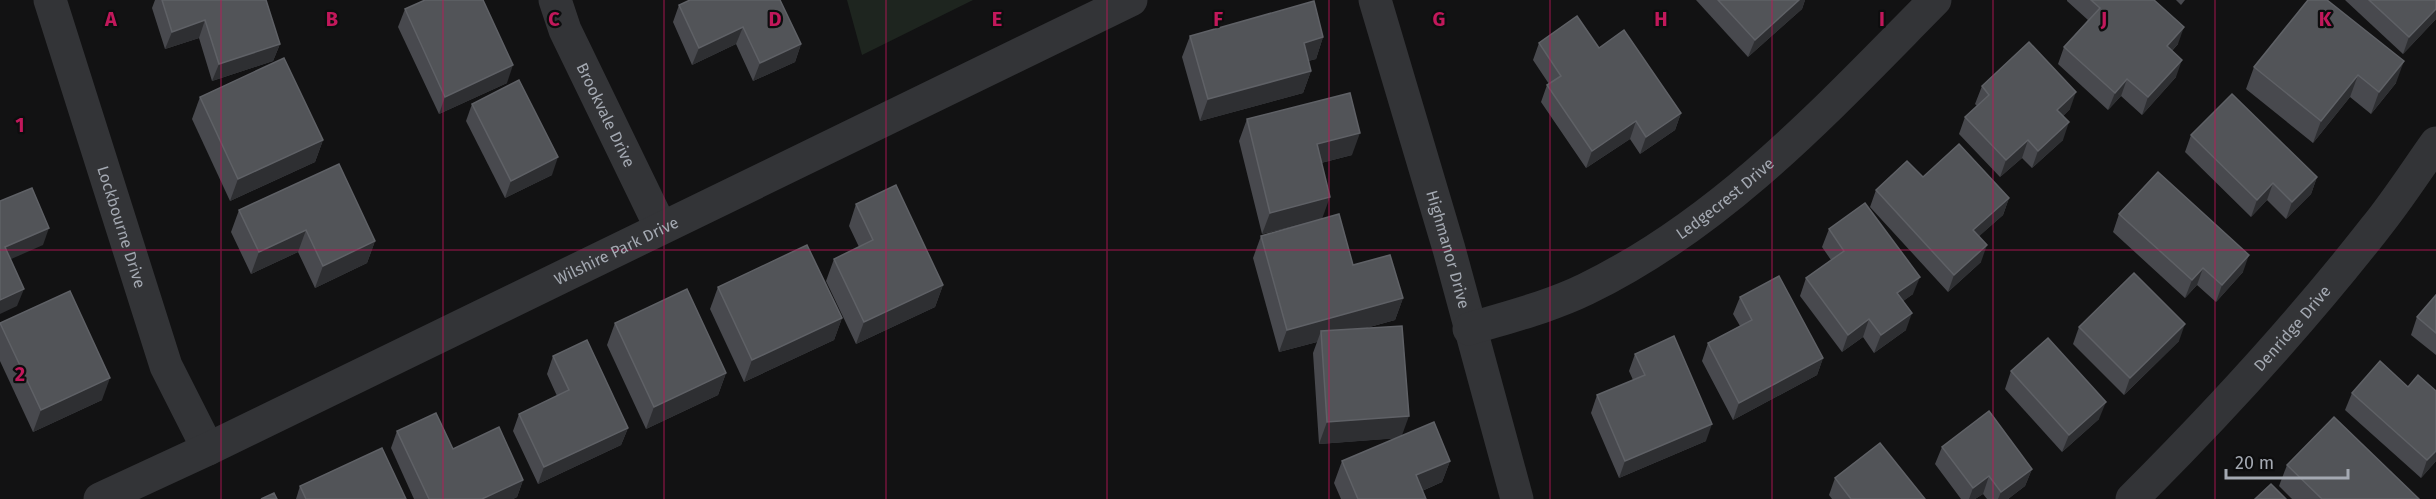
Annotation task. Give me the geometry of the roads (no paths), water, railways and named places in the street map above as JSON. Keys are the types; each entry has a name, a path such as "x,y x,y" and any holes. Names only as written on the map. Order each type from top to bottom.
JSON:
{"street":[{"name":"Lockbourne Drive","path":"50,0 166,366 208,449"},
{"name":"Brookvale Drive","path":"555,0 565,30 661,228"},
{"name":"Wilshire Park Drive","path":"100,499 208,449 1131,0"},
{"name":"Highmanor Drive","path":"1375,0 1449,249 1517,499"},
{"name":"Ledgecrest Drive","path":"1469,329 1523,313 1584,290 1647,255 1734,193 1796,140 1935,0"},
{"name":"Denridge Drive","path":"2132,499 2231,398 2312,306 2377,226 2436,142"}]}
